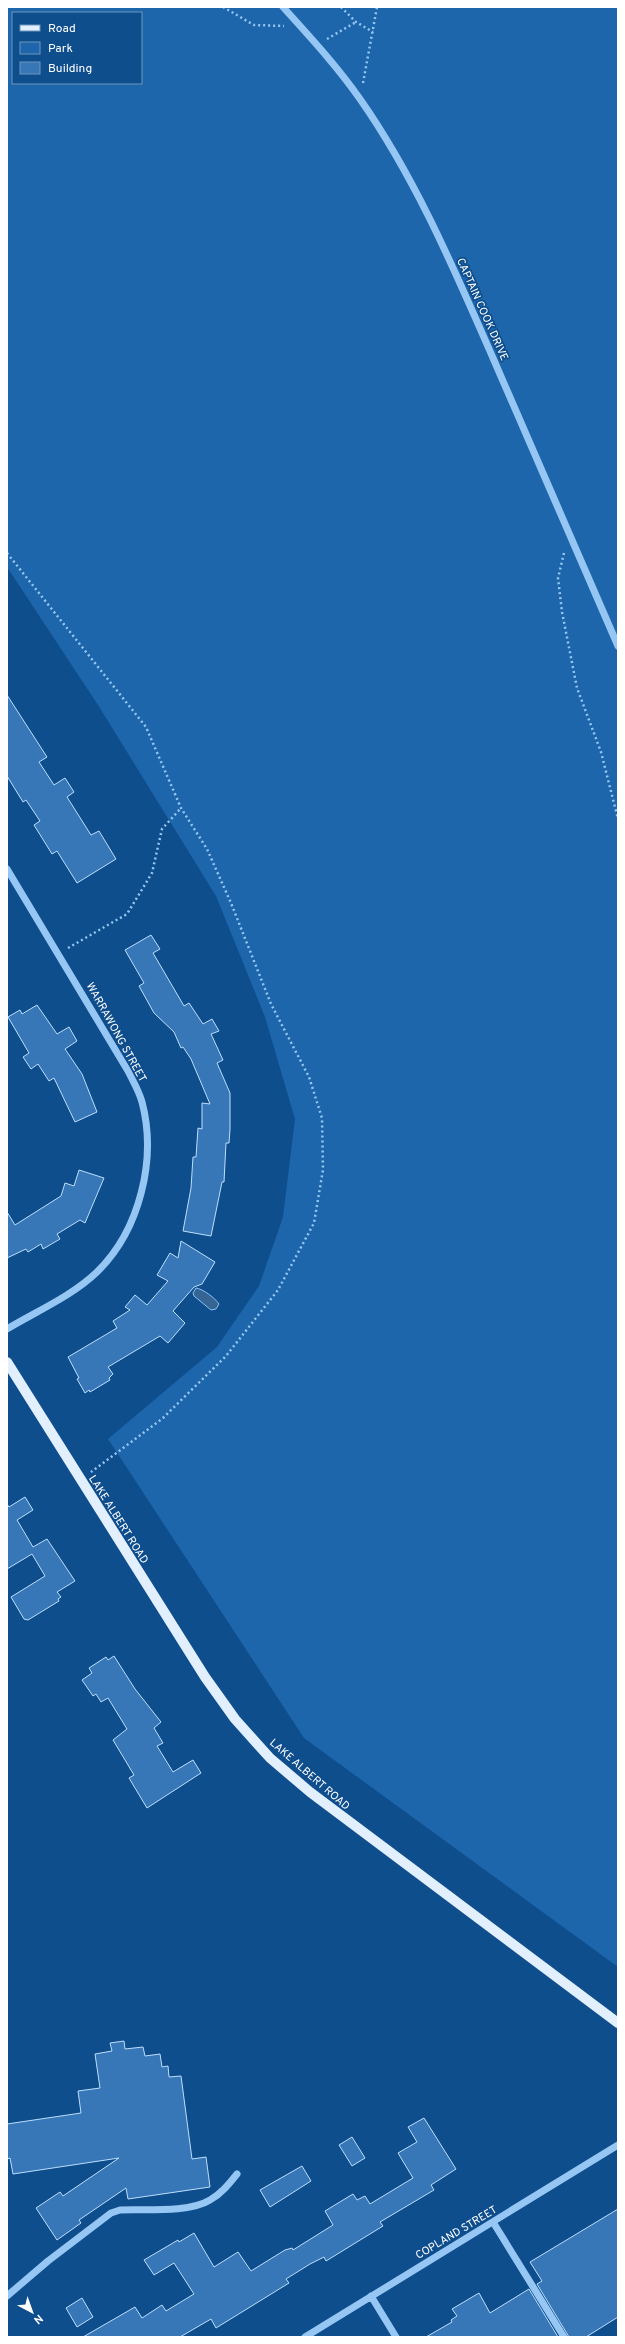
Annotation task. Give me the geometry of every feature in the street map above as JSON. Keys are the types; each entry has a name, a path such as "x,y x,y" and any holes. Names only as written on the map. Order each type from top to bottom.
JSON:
{"main road":[{"name":"LAKE ALBERT ROAD","path":"7,1362 204,1677 235,1719 270,1758 352,1825 618,2023"}],"street":[{"name":"CAPTAIN COOK DRIVE","path":"283,7 317,44 360,99 396,155 443,245 618,646"},
{"name":"WARRAWONG STREET","path":"7,869 128,1071 142,1101 147,1132 146,1165 142,1193 130,1223 115,1251 97,1272 71,1292 7,1329"},
{"name":"COPLAND STREET","path":"305,2337 618,2145"},
{"path":"7,2296 48,2261 111,2213 120,2210 194,2207 210,2200 226,2188 237,2174"},
{"path":"493,2222 564,2337"},
{"path":"371,2296 396,2337"}],"path":[{"path":"223,7 254,26 301,27"},
{"path":"341,7 356,22 372,32"},
{"path":"360,99 377,7"},
{"path":"317,44 356,22"},
{"path":"569,533 558,578 562,612 577,688 601,752 618,820"},
{"path":"7,553 146,727 180,808 207,849 253,954 271,1004 309,1077 322,1118 323,1170 314,1224 278,1290 226,1356 163,1418 119,1453 80,1479"},
{"path":"58,954 127,914 152,873 162,829 180,808"}],"green space":[{"path":"7,7 618,7 618,1967 304,1738 108,1439 217,1347 259,1286 283,1217 295,1119 265,1017 216,896 98,705 7,567"}],"shaded area":[{"path":"196,1288 205,1292 219,1304 216,1309 211,1310 194,1296 193,1293"}],"building":[{"path":"7,695 47,757 39,762 54,785 65,778 74,792 67,797 91,835 99,831 116,859 77,883 57,851 52,854 34,825 40,821 26,800 23,802 7,776"},
{"path":"151,935 160,949 153,953 184,1006 189,1003 203,1024 212,1019 219,1031 211,1034 223,1060 217,1063 230,1093 230,1129 229,1143 226,1143 224,1182 222,1182 211,1236 183,1231 191,1188 193,1157 196,1157 198,1128 202,1129 202,1103 210,1104 191,1059 183,1047 181,1048 174,1032 154,1013 139,986 144,983 125,950"},
{"path":"37,1005 57,1034 69,1027 77,1041 65,1049 82,1074 97,1112 75,1122 54,1078 49,1081 38,1064 31,1069 23,1057 29,1053 8,1017 20,1010 22,1014"},
{"path":"79,1170 104,1178 85,1223 80,1220 57,1234 60,1239 43,1249 41,1244 28,1252 26,1249 7,1258 7,1212 15,1225 61,1196 65,1183 74,1186"},
{"path":"181,1241 215,1262 202,1284 194,1287 173,1311 185,1323 168,1343 160,1336 108,1367 113,1374 109,1378 110,1380 90,1392 89,1390 85,1393 77,1379 79,1378 68,1357 117,1328 113,1321 130,1310 125,1307 135,1295 147,1305 168,1281 157,1275 170,1253 178,1258"},
{"path":"25,1497 33,1510 17,1520 33,1547 47,1539 75,1581 57,1592 61,1597 58,1599 59,1601 28,1620 24,1619 11,1597 45,1576 32,1554 7,1569 7,1504 9,1507"},
{"path":"114,1656 135,1689 161,1722 154,1728 163,1743 157,1746 173,1772 193,1760 201,1773 147,1808 129,1778 134,1775 113,1740 127,1729 108,1698 101,1702 96,1694 93,1696 82,1680 92,1673 89,1668 106,1657 108,1660"},
{"path":"124,2041 125,2049 143,2047 145,2056 160,2054 162,2067 168,2066 169,2077 181,2076 192,2159 206,2157 210,2187 128,2199 126,2188 79,2220 81,2223 57,2240 36,2208 60,2192 63,2196 119,2158 13,2174 10,2158 7,2159 7,2124 81,2113 78,2091 100,2088 95,2054 112,2051 110,2043"},
{"path":"424,2118 456,2169 431,2185 434,2190 380,2222 383,2226 326,2261 324,2257 310,2264 286,2279 289,2283 216,2328 211,2319 180,2337 83,2337 135,2307 142,2318 162,2305 166,2311 194,2294 174,2263 154,2275 144,2260 178,2240 179,2242 194,2233 214,2267 238,2252 251,2271 285,2250 292,2248 293,2250 333,2225 325,2211 353,2194 357,2200 365,2196 370,2204 413,2178 398,2153 417,2142 408,2127"},
{"path":"352,2137 365,2158 352,2166 339,2145"},
{"path":"302,2166 311,2181 270,2207 260,2190"},
{"path":"618,2209 618,2317 586,2337 569,2337 537,2284 542,2281 530,2262"},
{"path":"529,2289 558,2337 426,2337 452,2322 451,2320 457,2316 452,2309 479,2293 490,2313"},
{"path":"82,2298 93,2317 77,2327 66,2308"}]}
